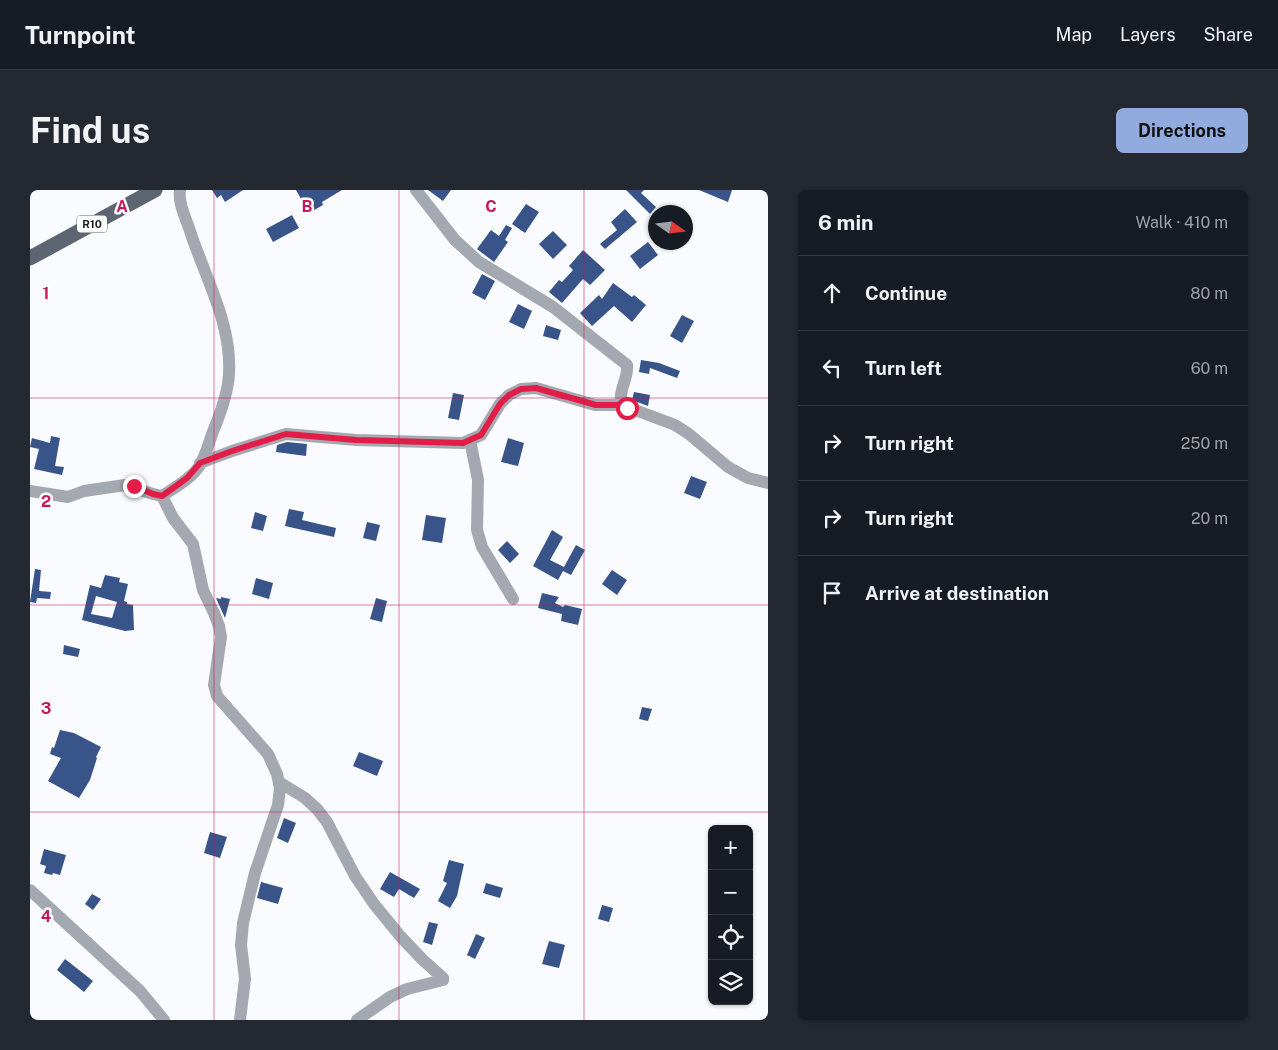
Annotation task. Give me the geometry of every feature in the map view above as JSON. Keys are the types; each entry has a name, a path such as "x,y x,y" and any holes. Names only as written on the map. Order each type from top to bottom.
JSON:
{"main road":[{"name":"R10","path":"30,258 155,190"}],"street":[{"path":"30,491 68,497 84,491 125,485 134,486 162,496 187,478 200,463 219,416 229,376 229,361 218,305 180,202 180,190"},
{"path":"416,190 455,240 479,262 553,307 627,364 628,370 621,395 622,405"},
{"path":"200,463 286,434 356,440 463,443 481,435 500,404 509,395 521,389 536,388 596,405 622,405 675,425 689,434 728,467 748,478 768,483"},
{"path":"470,440 478,480 477,530 482,547 513,599"},
{"path":"162,496 173,518 193,544 203,590 219,626 221,637 214,685 218,696 268,754 280,788 278,805 255,873 243,923 241,945 245,979 240,1020"},
{"path":"279,782 305,798 318,809 327,822 354,876 374,904 422,960 443,978 443,980 407,989 390,997 357,1020"},
{"path":"30,890 140,991 164,1020"}],"building":[{"path":"212,190 243,190 225,202 221,195 217,198"},
{"path":"296,190 342,190 322,202 323,205 309,213"},
{"path":"428,190 451,190 443,201"},
{"path":"626,190 644,190 641,193 654,205 648,205 648,212"},
{"path":"699,190 732,190 728,202"},
{"path":"526,204 539,212 525,233 512,224"},
{"path":"625,209 637,222 605,249 600,244 617,230 611,222"},
{"path":"292,215 299,228 273,242 266,229"},
{"path":"506,225 512,228 505,240 508,242 494,262 477,249 491,230 499,236"},
{"path":"553,231 567,245 553,259 539,244"},
{"path":"648,242 648,250 654,250 658,255 640,269 630,256"},
{"path":"583,250 605,270 590,285 583,279 562,303 549,292 559,280 562,282 573,270 569,266"},
{"path":"482,274 495,281 485,300 472,293"},
{"path":"613,283 632,297 634,295 646,305 632,322 614,306 592,326 580,313 599,295 602,299"},
{"path":"518,304 532,311 524,329 509,322"},
{"path":"682,315 694,321 682,343 670,336"},
{"path":"546,325 561,330 558,340 543,336"},
{"path":"641,360 659,363 680,371 677,378 650,368 649,374 639,372"},
{"path":"634,392 650,395 648,406 632,400"},
{"path":"453,393 464,395 459,420 448,418"},
{"path":"51,436 60,438 55,466 64,467 62,475 34,469 39,449 30,447 32,438 50,443"},
{"path":"508,438 524,443 518,466 501,462"},
{"path":"287,442 307,444 306,456 276,452 277,445"},
{"path":"691,476 707,482 700,499 684,493"},
{"path":"289,509 304,512 302,520 336,528 334,537 285,526"},
{"path":"255,512 267,516 263,531 251,528"},
{"path":"426,515 446,518 442,543 422,540"},
{"path":"367,522 380,525 376,541 363,538"},
{"path":"552,530 563,537 550,560 564,567 576,545 585,550 571,575 563,571 558,580 533,566"},
{"path":"507,541 519,554 510,563 498,550"},
{"path":"35,569 41,570 39,591 51,592 50,599 37,598 36,603 30,602"},
{"path":"612,570 627,580 617,595 602,584"},
{"path":"105,575 120,578 119,582 128,584 124,601 127,604 133,605 134,630 125,631 82,620 90,585 101,588","holes":["96,596 117,602 112,618 91,614"]},
{"path":"256,578 273,583 269,599 252,594"},
{"path":"542,593 559,597 555,603 563,607 565,605 582,609 578,625 561,621 562,614 538,608"},
{"path":"221,597 230,599 225,618 216,598 221,599"},
{"path":"376,598 387,601 382,622 370,619"},
{"path":"64,645 80,649 78,657 63,654"},
{"path":"642,707 652,709 648,721 639,719"},
{"path":"60,730 74,733 101,747 96,757 90,780 79,798 48,781 61,758 50,754"},
{"path":"359,752 383,761 377,776 353,766"},
{"path":"284,818 296,823 288,843 277,838"},
{"path":"210,832 227,837 220,858 204,853"},
{"path":"44,849 66,855 60,875 44,873 46,866 40,864"},
{"path":"449,860 464,864 457,896 450,908 438,901 447,883 443,881"},
{"path":"390,872 420,889 414,898 399,889 394,897 380,889"},
{"path":"261,882 283,888 278,904 257,898"},
{"path":"486,883 503,888 500,898 483,893"},
{"path":"92,894 101,899 93,910 85,904"},
{"path":"602,905 613,908 609,922 598,919"},
{"path":"429,922 438,924 432,945 423,942"},
{"path":"476,934 485,938 475,959 467,955"},
{"path":"549,941 565,945 559,968 542,964"},
{"path":"65,959 93,981 84,992 57,970"}],"route":[{"path":"134,486 162,496 187,478 198,468 200,463 286,434 356,440 463,443 481,435 500,404 509,395 521,389 536,388 596,405 622,405 627,408"}]}
